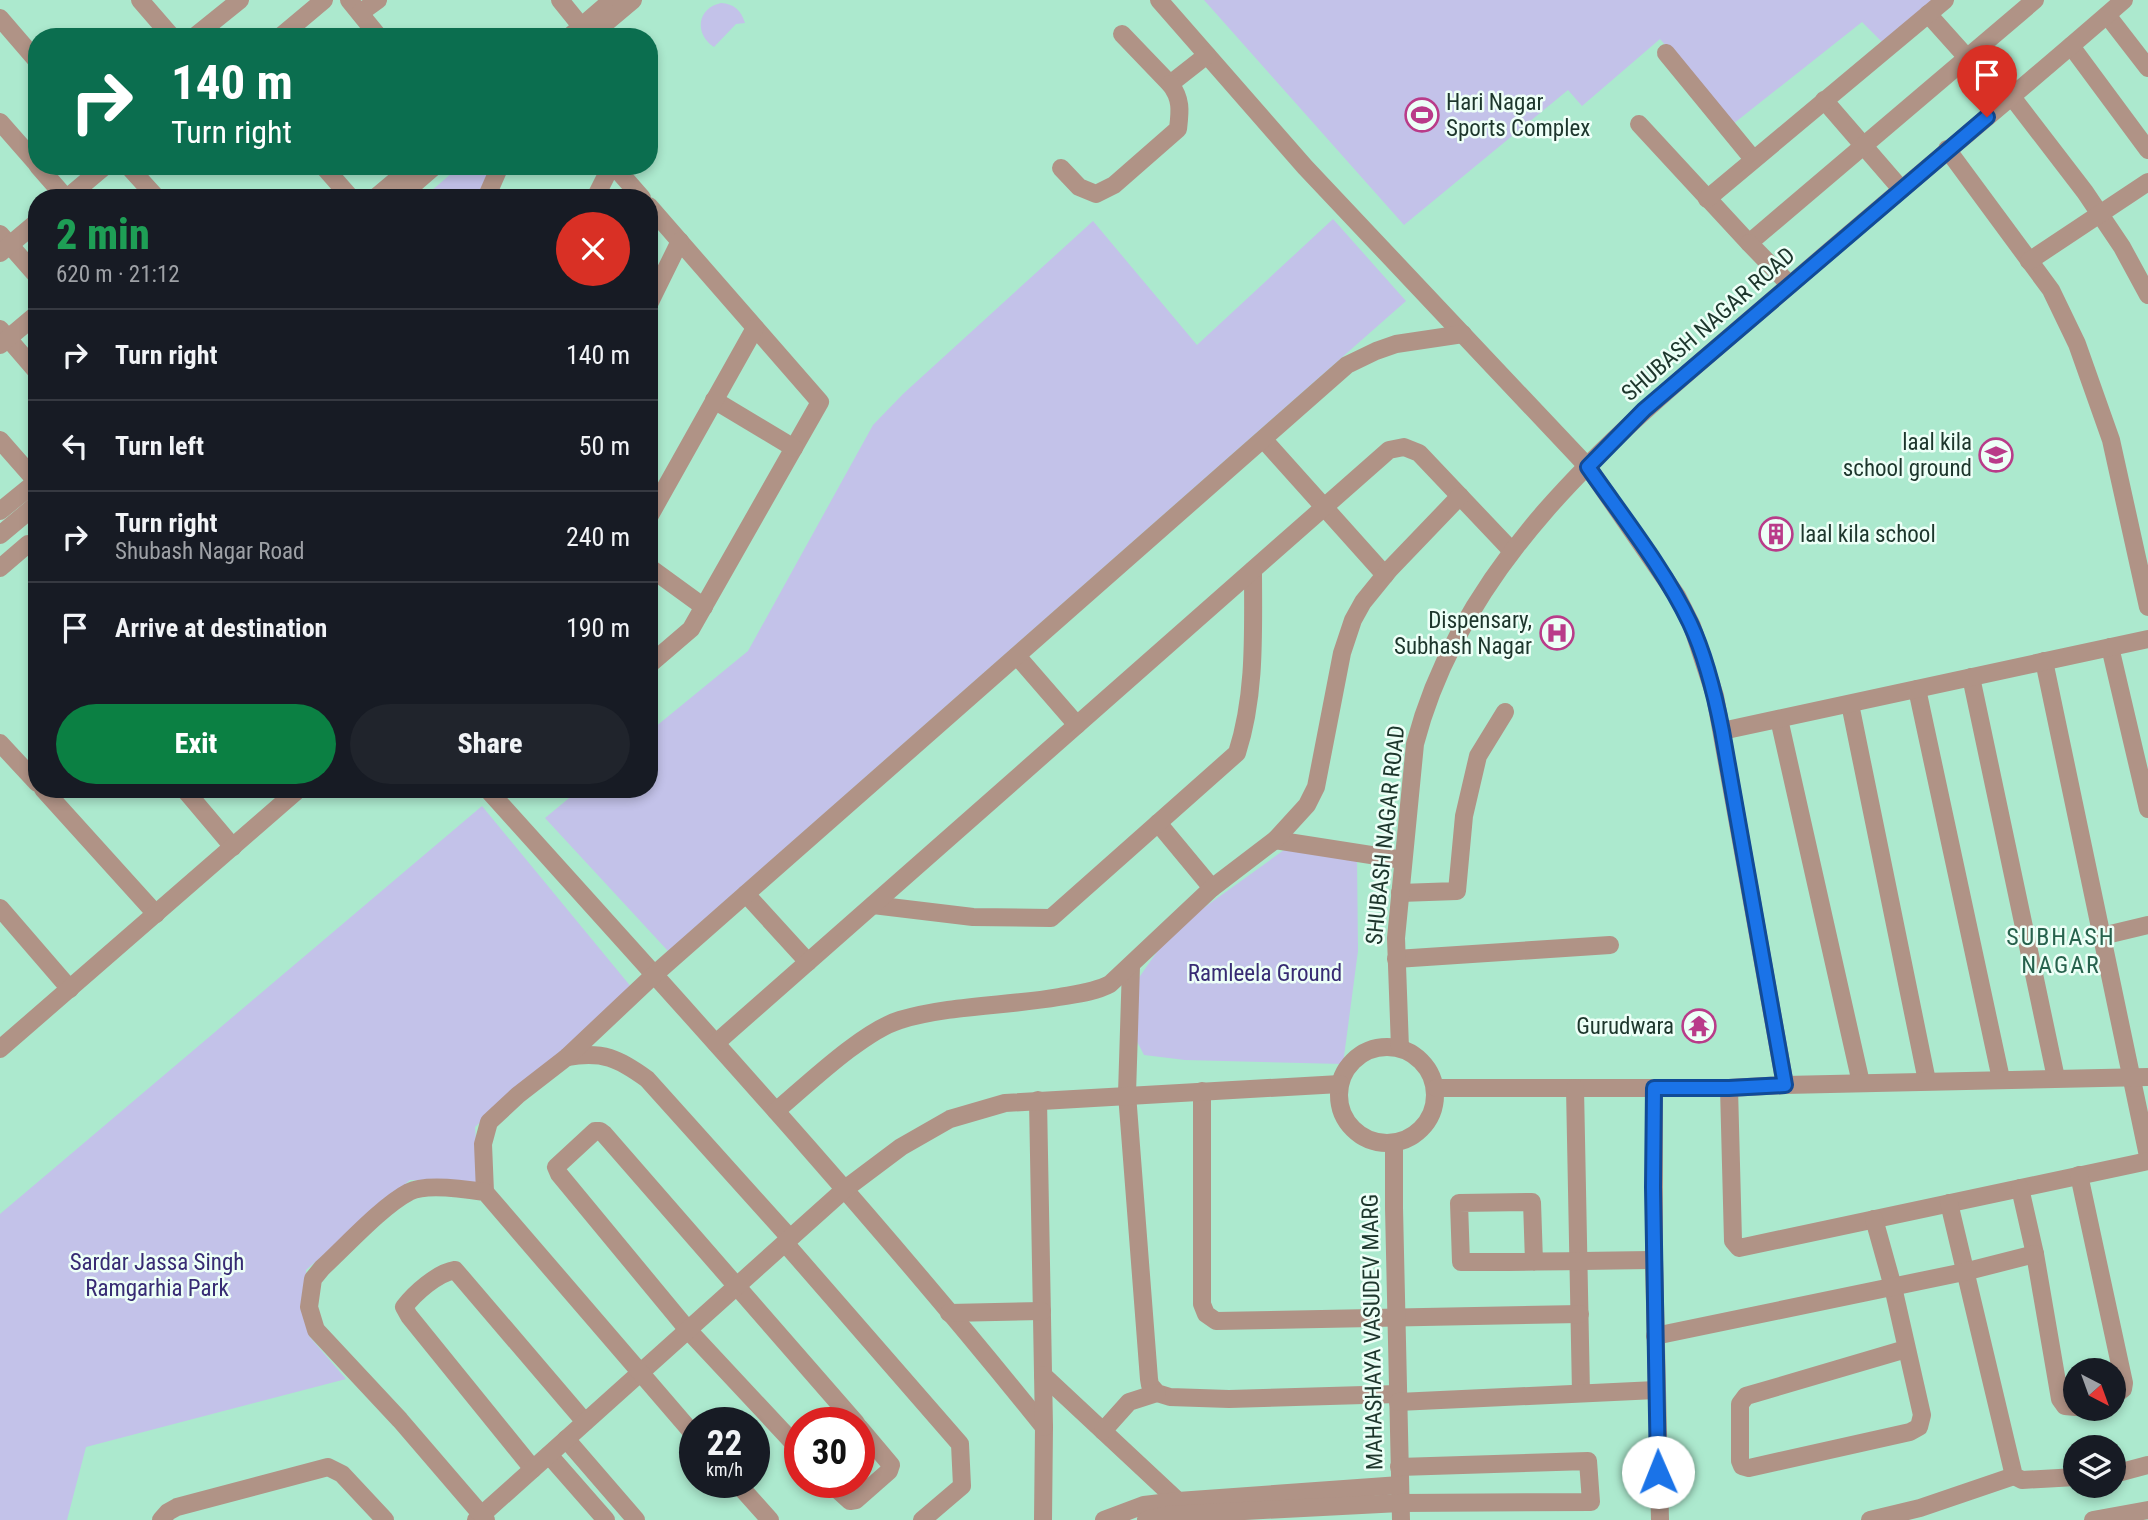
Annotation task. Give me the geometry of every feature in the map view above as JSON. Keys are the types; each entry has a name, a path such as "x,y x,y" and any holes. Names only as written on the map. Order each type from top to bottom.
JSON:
{"street":[{"path":"141,0 164,28"},
{"path":"205,28 240,0"},
{"path":"291,28 324,0"},
{"path":"372,28 354,7 377,0"},
{"path":"561,0 577,28"},
{"path":"585,28 612,0"},
{"path":"588,28 633,0"},
{"path":"1159,0 1305,167 1588,467 1676,596 1692,626 1715,695 1785,1085"},
{"path":"1707,198 1945,0"},
{"path":"1749,243 2035,0"},
{"path":"2111,7 2148,68"},
{"name":"SHUBASH NAGAR ROAD","path":"1399,1048 1396,959 1415,744 1422,719 1461,628 1511,550 1541,514 1644,410 2071,46 2111,7"},
{"path":"1928,14 1967,59 2009,99 2100,215 2122,247 2148,295"},
{"path":"0,18 28,51"},
{"path":"1061,168 1079,187 1096,194 1114,185 1178,129 1181,106 1175,90 1122,34"},
{"path":"2071,46 2148,150"},
{"path":"1667,53 1753,159"},
{"path":"1170,84 1207,55"},
{"path":"1824,100 1901,189"},
{"path":"0,122 28,154"},
{"path":"1639,124 1790,285"},
{"path":"1947,149 2051,290 2066,318 2094,387 2111,440 2148,607"},
{"path":"46,175 58,189"},
{"path":"77,189 94,175"},
{"path":"136,175 149,189"},
{"path":"331,175 343,189"},
{"path":"386,189 402,175"},
{"path":"408,189 425,175"},
{"path":"620,175 634,189"},
{"path":"2029,261 2148,182"},
{"path":"658,216 820,402 691,629 658,657"},
{"path":"28,228 3,244 28,268"},
{"path":"658,286 680,241"},
{"path":"28,320 3,337 28,363"},
{"path":"658,501 755,328"},
{"path":"679,1418 485,1192 482,1144 489,1122 518,1095 567,1057 654,974 1347,365 1396,344 1463,334"},
{"path":"714,400 794,448"},
{"path":"0,440 28,471"},
{"path":"1264,440 1385,575"},
{"path":"716,1043 1390,450 1397,447 1419,453 1511,550"},
{"path":"0,511 28,488"},
{"path":"776,1111 865,1039 898,1021 1094,990 1111,984 1212,888 1275,840 1300,814 1316,788 1328,715 1353,620 1363,602 1385,575 1460,496"},
{"path":"0,535 28,512"},
{"path":"0,568 28,544"},
{"path":"873,905 973,918 1051,918 1237,753 1246,725 1254,649 1253,570"},
{"path":"658,574 704,607"},
{"path":"1722,731 2148,639"},
{"path":"2110,647 2148,809"},
{"path":"1017,656 1077,725"},
{"path":"1729,1088 1733,1241 1739,1248 2148,1158 2140,1077 2102,936 2044,661"},
{"path":"1971,677 2056,1078"},
{"path":"1917,689 2001,1079"},
{"path":"1850,704 1927,1081"},
{"path":"1400,893 1457,891 1464,816 1478,756 1505,712"},
{"path":"1779,719 1861,1083"},
{"path":"0,743 28,773"},
{"path":"51,798 156,914"},
{"path":"192,798 233,847"},
{"path":"0,1049 289,798"},
{"path":"500,798 845,1189 1045,1427"},
{"path":"1158,823 1212,888"},
{"path":"1275,840 1403,860"},
{"path":"746,894 808,962"},
{"path":"0,908 70,989"},
{"path":"2102,936 2148,925"},
{"path":"1396,959 1610,945"},
{"path":"1130,966 1126,1094 1149,1379 1150,1385 1157,1393 1170,1397 1229,1399 1398,1398 1656,1390"},
{"path":"1380,1047 1399,1048 1417,1056 1430,1070 1436,1088 1435,1107 1427,1124 1412,1137 1394,1144 1375,1143 1358,1135 1345,1121 1339,1103 1340,1084 1348,1066 1363,1054 1380,1047"},
{"path":"567,1057 606,1055 629,1066 647,1079 960,1444 962,1486 922,1520"},
{"path":"1436,1088 1729,1088 2140,1077"},
{"path":"485,1192 424,1188 410,1191 322,1268 313,1279 309,1307 316,1330 400,1420 481,1518 845,1189 901,1147 950,1119 1005,1103 1038,1100 1340,1084"},
{"path":"1575,1088 1581,1393"},
{"path":"1654,1088 1655,1336 1660,1520"},
{"path":"1202,1091 1202,1304 1206,1314 1216,1321 1580,1314"},
{"path":"1038,1100 1045,1427 1043,1520"},
{"path":"784,1433 688,1329 559,1174 556,1167 561,1161 595,1132 600,1131 842,1407"},
{"name":"MAHASHAYA VASUDEV MARG","path":"1394,1144 1401,1511"},
{"path":"2079,1175 2119,1358"},
{"path":"2020,1188 2035,1254 2060,1399 2063,1403"},
{"path":"1534,1262 1532,1202 1459,1203 1461,1262 1534,1262 1654,1260"},
{"path":"1949,1203 2014,1476"},
{"path":"1874,1219 1893,1287 1922,1415 1919,1427 1910,1432 1749,1468 1742,1466 1740,1404 1746,1396 1906,1349"},
{"path":"1655,1336 1964,1272 2035,1254"},
{"path":"533,1469 409,1316 404,1307 409,1300 446,1271 455,1270 586,1422"},
{"path":"949,1313 1042,1311"},
{"path":"1044,1375 1178,1501"},
{"path":"1102,1431 1129,1402 1157,1393"},
{"path":"566,1439 636,1520"},
{"path":"875,1445 891,1465 889,1471 875,1483"},
{"path":"549,1455 606,1520"},
{"path":"1104,1520 1144,1505 1400,1476 1588,1461 1591,1502 1401,1511 1167,1516 1146,1520"},
{"path":"2126,1471 2148,1465"},
{"path":"161,1520 177,1507 328,1467 342,1474 385,1520"},
{"path":"1870,1520 1920,1508 2014,1476 2022,1480 2063,1478"},
{"path":"750,1498 770,1520"},
{"path":"2093,1520 2148,1510"}],"green space":[{"name":"Hari Nagar Sports Complex","path":"1204,0 1933,0 1882,42 1862,22 1733,124 1660,39 1582,106 1568,90 1404,225"},
{"path":"721,3 736,8 745,23 736,24 714,47 703,35 701,22 707,10"},
{"path":"450,175 488,175 481,189 433,189"},
{"path":"1333,219 1406,301 668,951 545,818 569,798 658,798 658,725 748,651 873,425 903,394 1093,221 1197,345"},
{"name":"Sardar Jassa Singh Ramgarhia Park","path":"482,806 632,988 475,1127 479,1183 410,1180 306,1270 309,1336 346,1379 86,1447 67,1520 0,1520 0,1214"},
{"name":"Ramleela Ground","path":"1291,845 1357,857 1358,951 1343,1064 1185,1060 1144,1055 1131,1030 1138,979 1161,946 1177,927"}],"place":[{"name":"Hari Nagar Sports Complex","path":"1422,115"},
{"name":"laal kila school ground","path":"1996,455"},
{"name":"laal kila school","path":"1776,534"},
{"name":"Dispensary, Subhash Nagar","path":"1557,633"},
{"name":"Gurudwara","path":"1699,1026"}],"district":[{"name":"SUBHASH NAGAR","path":"2061,951"}],"route":[{"path":"1658,1472 1654,1088 1785,1085 1722,731 1706,665 1692,626 1676,596 1588,467 1644,410 1987,117"}]}
